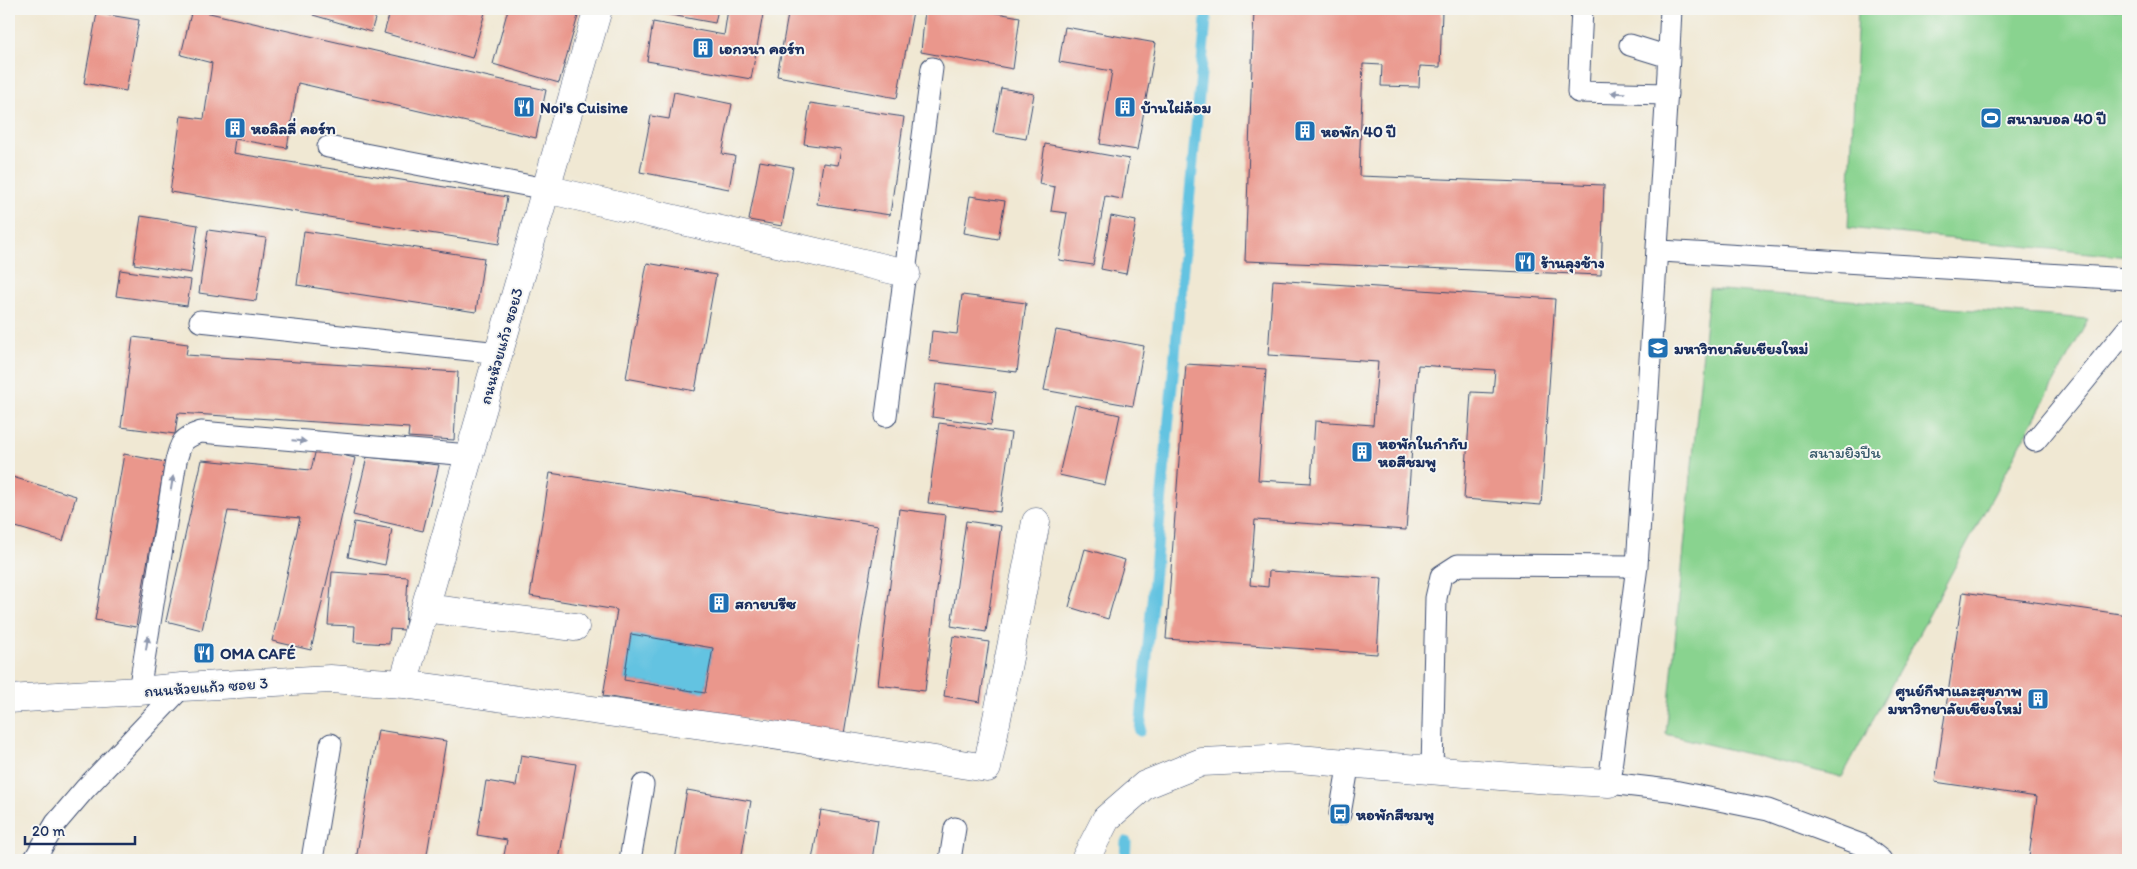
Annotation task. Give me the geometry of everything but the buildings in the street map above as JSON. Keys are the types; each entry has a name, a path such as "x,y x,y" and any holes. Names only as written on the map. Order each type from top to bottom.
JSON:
{"street":[{"name":"ถนนห้วยแก้ว ซอย3","path":"402,684 598,9"},
{"path":"546,189 906,273"},
{"name":"ถนนห้วยแก้ว ซอย 3","path":"9,699 330,679 402,684 753,732 987,768 1036,522"},
{"path":"425,608 575,627"},
{"path":"1432,769 1537,779 1610,783"}],"lane":[{"path":"1582,9 1578,92 1667,94"},
{"path":"1637,566 1671,9"},
{"path":"1630,45 1669,57"},
{"path":"886,416 932,68"},
{"path":"1667,94 1661,251 1637,566 1610,783 1669,790 1768,810 1862,845 1881,860"},
{"path":"328,147 546,189"},
{"path":"1661,251 2128,279"},
{"path":"200,321 499,353"},
{"path":"2036,441 2128,328"},
{"path":"139,691 176,461 180,444 187,436 201,432 469,455"},
{"path":"1085,860 1106,820 1145,785 1202,762 1287,758 1432,769 1436,598 1441,576 1458,565 1637,566"},
{"path":"34,860 56,823 85,789 182,687"},
{"path":"312,860 331,744"},
{"path":"1340,814 1349,762"},
{"path":"630,860 643,785"},
{"path":"950,860 955,828"}],"green space":[{"name":"สนามบอล 40 ปี","path":"1858,9 2128,9 2128,257 1848,228"},
{"name":"สนามยิงปืน","path":"1709,289 2088,319 1842,777 1666,734"}],"water":[{"path":"631,634 713,648 705,693 624,680"}],"waterway":[{"path":"1140,731 1207,9"},
{"path":"1125,860 1126,842"}],"place":[{"name":"เอกวนา คอร์ท","path":"703,48"},
{"name":"Noi's Cuisine","path":"524,107"},
{"name":"บ้านไผ่ล้อม","path":"1125,107"},
{"name":"สนามบอล 40 ปี","path":"1991,118"},
{"name":"หอลิลลี่ คอร์ท","path":"235,128"},
{"name":"หอพัก 40 ปี","path":"1305,131"},
{"name":"ร้านลุงช้าง","path":"1525,262"},
{"name":"มหาวิทยาลัยเชียงใหม่","path":"1658,348"},
{"name":"หอพักในกำกับ หอสีชมพู","path":"1362,452"},
{"name":"สกายบรีซ","path":"719,603"},
{"name":"OMA CAFÉ","path":"204,653"},
{"name":"ศูนย์กีฬาและสุขภาพ มหาวิทยาลัยเชียงใหม่","path":"2038,699"},
{"name":"หอพักสีชมพู","path":"1340,814"}]}
